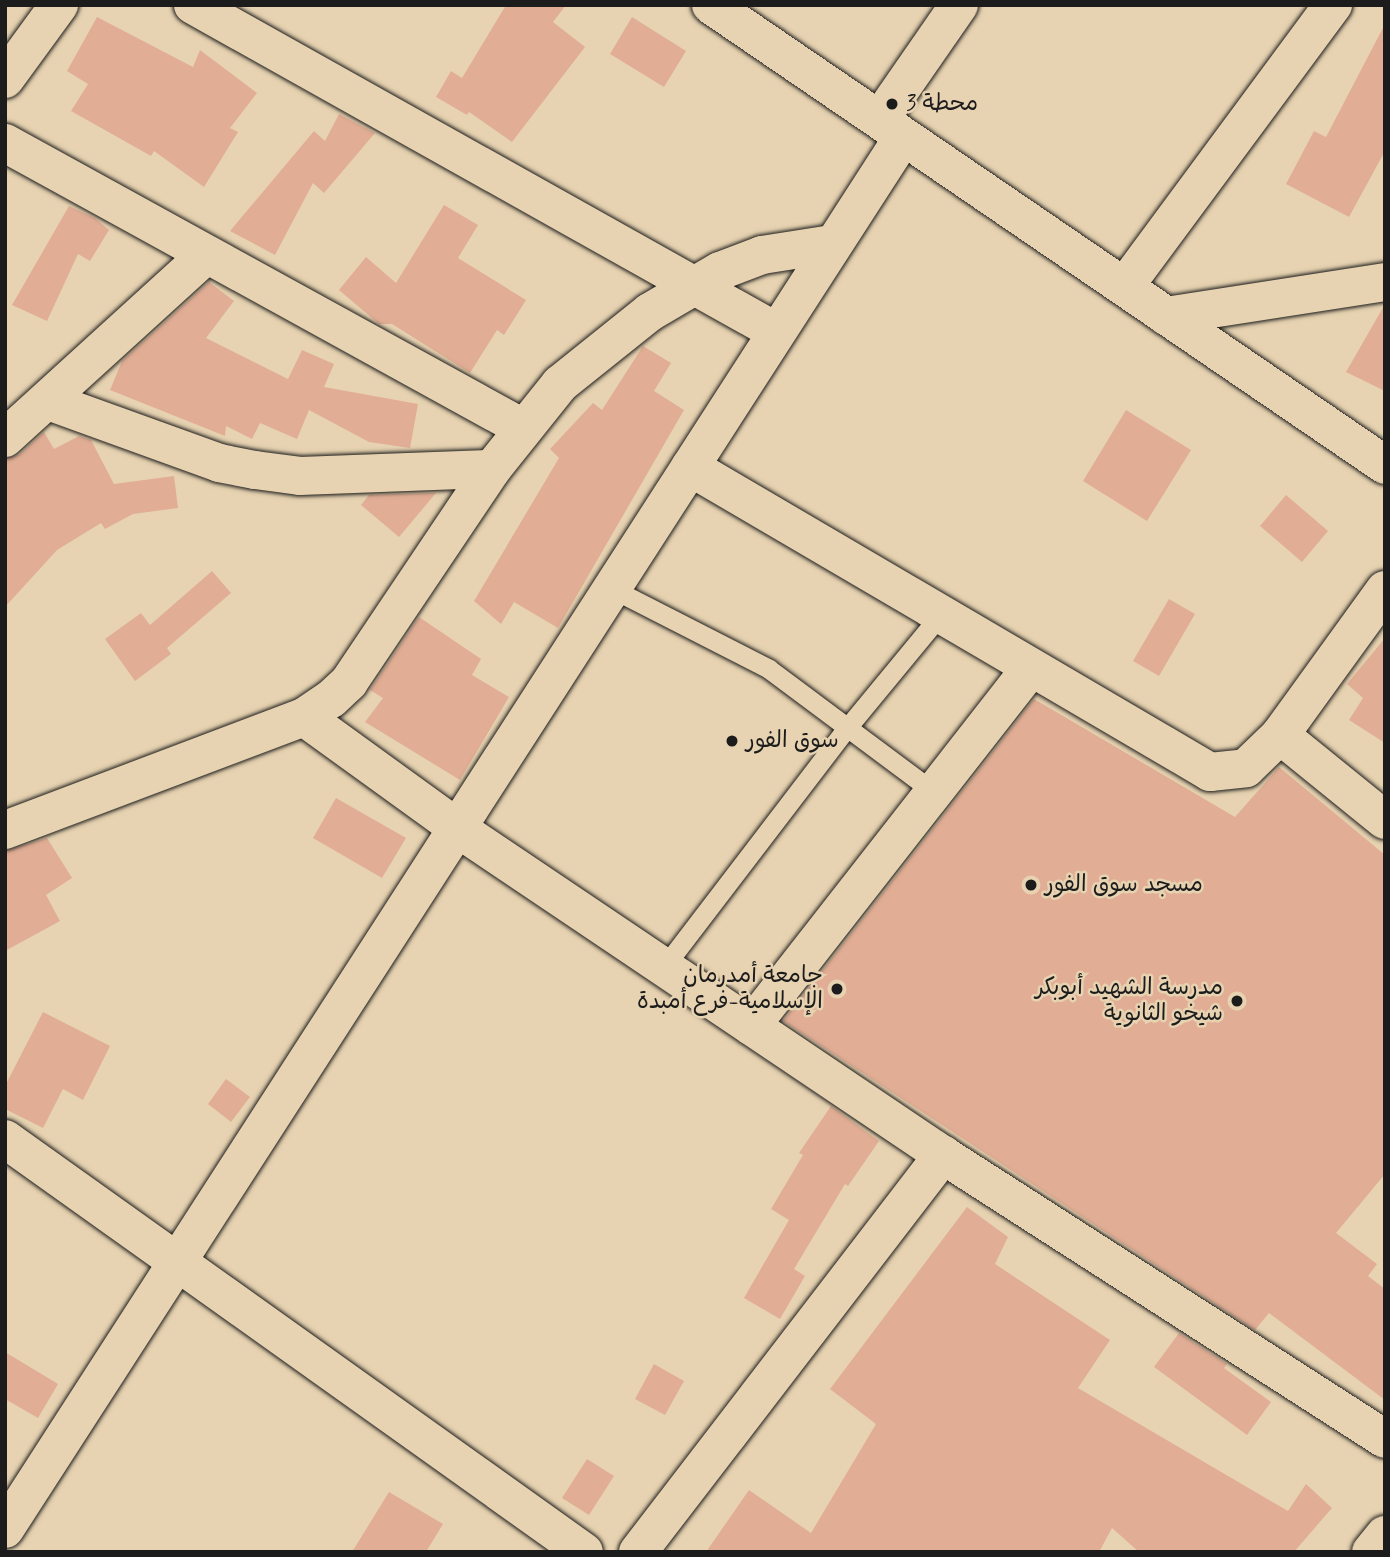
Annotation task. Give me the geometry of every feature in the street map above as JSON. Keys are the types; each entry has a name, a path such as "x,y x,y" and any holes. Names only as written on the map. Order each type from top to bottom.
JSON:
{"street":[{"path":"5,79 58,5"},
{"path":"193,5 775,331"},
{"path":"711,5 1385,465"},
{"path":"5,1529 460,830 832,244 891,128 959,5"},
{"path":"1125,286 1333,5"},
{"path":"5,143 205,256 523,428"},
{"path":"5,830 304,718 349,682 492,469 560,384 605,346 693,285 762,255 832,244"},
{"path":"5,438 205,256"},
{"path":"1166,316 1385,282"},
{"path":"48,401 219,463 256,470 300,476 492,469"},
{"path":"690,467 1210,772 1246,768 1280,735 1385,590"},
{"path":"751,1026 1031,667"},
{"path":"304,718 460,830 943,1155 1385,1439"},
{"path":"1280,735 1385,820"},
{"path":"5,1139 584,1552"},
{"path":"638,1552 943,1155"},
{"path":"1371,1552 1385,1535"}],"lane":[{"path":"613,589 769,669 934,792"},
{"path":"664,967 847,728 941,614"}],"building":[{"path":"506,5 566,5 553,22 585,47 512,142 469,112 467,115 436,97 451,71 462,78"},
{"path":"97,17 193,67 200,50 257,93 230,128 238,132 204,187 154,151 151,156 71,111 88,84 67,71"},
{"path":"632,17 686,51 664,87 610,54"},
{"path":"1385,24 1385,151 1349,217 1286,184 1314,131 1326,137"},
{"path":"339,114 375,133 324,193 313,183 275,255 230,231 314,131 325,141"},
{"path":"444,205 478,225 458,258 526,300 504,335 497,330 470,373 392,324 379,324 339,290 366,257 396,283"},
{"path":"69,206 95,218 109,230 90,261 78,254 47,321 12,305"},
{"path":"209,282 234,301 206,338 288,379 302,350 334,364 324,387 418,404 410,448 369,442 309,410 297,439 260,423 252,439 226,426 225,436 110,390 122,361"},
{"path":"1385,304 1385,391 1346,372"},
{"path":"643,346 671,363 654,391 684,410 558,628 514,602 501,624 474,601 559,458 550,449 593,403 602,410"},
{"path":"1126,410 1191,450 1147,521 1083,481"},
{"path":"44,432 54,449 79,436 91,440 114,484 174,476 178,508 133,514 105,529 101,523 57,550 5,607 5,459 20,454"},
{"path":"436,493 399,537 361,505 369,495"},
{"path":"1286,495 1328,531 1302,562 1260,526"},
{"path":"212,571 231,593 167,648 171,654 135,681 105,639 141,613 150,625"},
{"path":"1169,599 1195,614 1159,676 1133,661"},
{"path":"419,617 481,659 472,675 509,697 460,780 365,722 383,698 370,690"},
{"path":"1385,638 1385,743 1349,720 1363,698 1347,684"},
{"path":"1034,699 1235,817 1279,767 1385,855 1385,1174 1336,1233 1377,1264 1368,1276 1385,1289 1385,1400 1269,1313 1255,1330 783,1021"},
{"path":"336,798 406,838 382,878 313,838"},
{"path":"47,838 72,878 46,895 60,921 5,951 5,851"},
{"path":"43,1012 110,1046 83,1100 63,1089 43,1128 5,1109 5,1086"},
{"path":"226,1079 250,1097 231,1122 208,1104"},
{"path":"831,1106 879,1141 848,1186 845,1184 794,1269 805,1276 780,1319 744,1298 789,1220 771,1209 803,1155 799,1153"},
{"path":"967,1207 1008,1237 995,1264 1110,1340 1078,1388 1288,1511 1306,1484 1332,1508 1294,1552 1139,1552 1112,1528 1099,1552 706,1552 749,1490 811,1533 876,1424 830,1389"},
{"path":"1179,1333 1227,1364 1224,1368 1271,1402 1247,1435 1154,1367"},
{"path":"5,1352 58,1384 38,1418 5,1399"},
{"path":"654,1364 684,1381 665,1415 635,1399"},
{"path":"587,1459 614,1476 589,1515 562,1498"},
{"path":"389,1492 443,1524 426,1552 352,1552"}],"place":[{"name":"محطة 3","path":"892,104"},
{"name":"سوق الفور","path":"732,741"},
{"name":"مسجد سوق الفور","path":"1031,885"},
{"name":"جامعة أمدرمان الإسلامية-فرع أمبدة","path":"837,989"},
{"name":"مدرسة الشهيد أبوبكر شيخو الثانوية","path":"1237,1001"}]}
